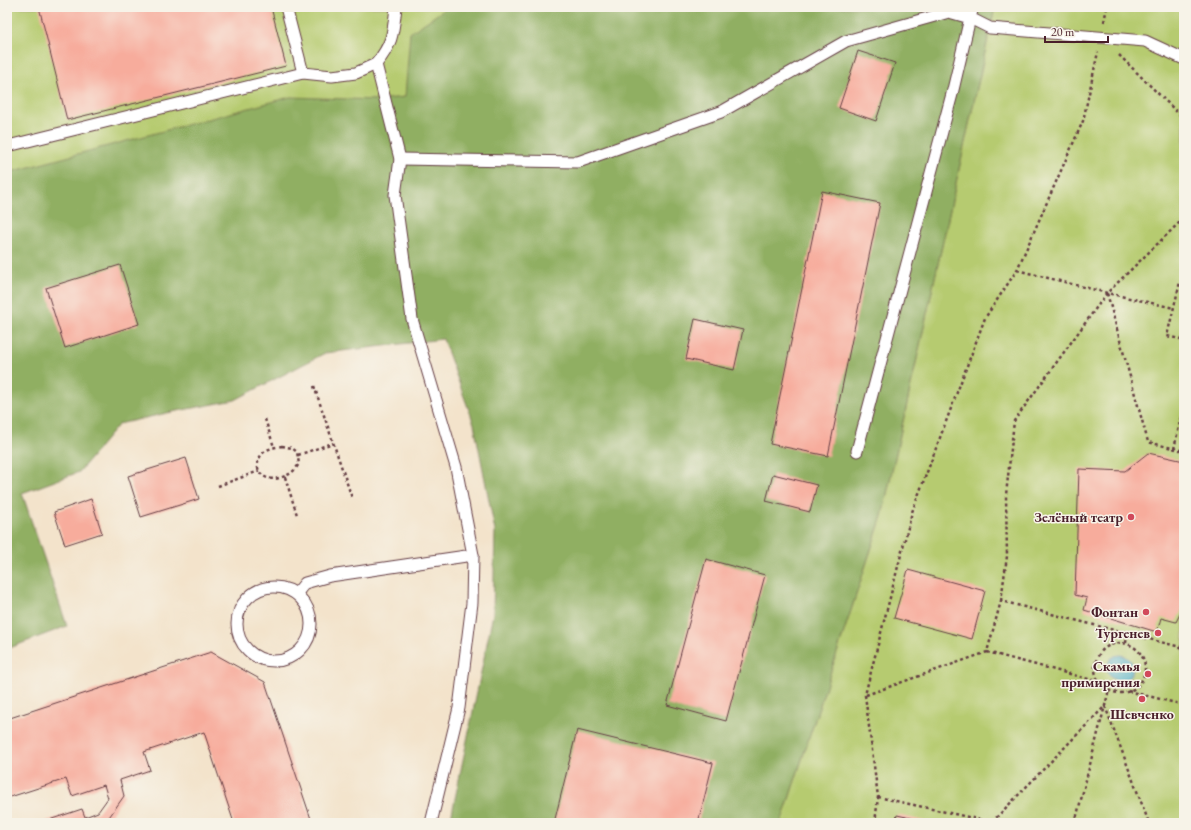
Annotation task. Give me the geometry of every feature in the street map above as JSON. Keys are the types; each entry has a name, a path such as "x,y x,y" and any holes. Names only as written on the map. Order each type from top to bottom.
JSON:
{"lane":[{"path":"286,7 303,73"},
{"path":"7,144 12,145 303,73 332,76 356,73 376,64 385,53 392,37 396,7"},
{"path":"857,451 952,94 973,7"},
{"path":"400,159 578,162 721,112 846,41 949,12 970,18 990,28 1145,41 1184,59"},
{"path":"376,64 400,159 395,195 412,319 456,467 473,554 472,603 459,708 432,823"},
{"path":"296,594 305,583 330,576 473,554"},
{"path":"269,587 283,588 296,594 306,604 311,618 310,633 304,646 293,655 280,660 266,660 252,654 242,643 238,629 238,615 244,602 255,592 269,587"}],"path":[{"path":"1101,38 1184,119"},
{"path":"875,823 878,797 865,695 912,512 985,318 1017,270 1083,122 1101,38"},
{"path":"988,652 1000,601 1007,556 1006,495 1014,421 1107,293 1184,218"},
{"path":"1017,270 1174,308"},
{"path":"1184,283 1180,282 1167,336 1184,340"},
{"path":"1107,293 1148,442 1184,451"},
{"path":"314,386 352,498"},
{"path":"1174,449 1184,403"},
{"path":"265,419 274,447"},
{"path":"298,455 333,443"},
{"path":"282,446 292,448 298,455 299,464 293,473 276,479 268,479 260,474 258,467 260,458 265,452 274,447 282,446"},
{"path":"218,486 259,471"},
{"path":"285,476 297,515"},
{"path":"1000,601 1184,648"},
{"path":"1126,644 1127,634"},
{"path":"1128,691 1141,681 1145,665 1142,657 1138,650 1126,644 1120,643 1109,645 1099,654 1095,670 1100,682 1109,690 1120,692 1128,691 1184,705"},
{"path":"865,695 988,652 1100,682"},
{"path":"1075,823 1109,690"},
{"path":"878,797 994,823 1105,706"},
{"path":"1105,706 1149,823"}],"green space":[{"path":"7,7 763,7 7,300"},
{"path":"448,7 995,7 882,516 781,823 450,823 493,614 495,531 474,424 443,339 325,353 235,400 119,424 79,472 22,493 67,626 7,649 7,173 290,97 376,100 405,97 410,33"},
{"path":"995,7 1184,7 1184,823 781,823 882,516"}],"water":[{"path":"1120,655 1129,659 1133,668 1129,677 1120,681 1111,677 1107,668 1111,659"}],"building":[{"path":"39,7 271,7 286,66 67,120"},
{"path":"858,51 895,63 876,121 839,108"},
{"path":"822,191 880,203 828,456 770,444"},
{"path":"120,265 139,324 65,348 46,288"},
{"path":"695,319 743,330 734,370 686,359"},
{"name":"Зелёный театр","path":"1148,453 1184,461 1184,606 1176,622 1161,618 1157,632 1084,610 1087,598 1075,595 1079,469 1125,471"},
{"path":"186,458 199,499 141,517 128,476"},
{"path":"773,474 817,485 810,512 766,501"},
{"path":"91,499 102,533 65,545 54,512"},
{"path":"706,559 765,575 726,721 667,705"},
{"path":"908,570 985,591 972,639 894,618"},
{"path":"211,652 265,682 312,822 234,823 204,732 144,752 150,770 120,780 124,796 105,823 40,823 82,809 85,817 98,812 108,798 104,785 72,796 66,779 7,798 7,719"},
{"path":"577,730 713,763 698,823 554,823"},
{"path":"897,815 929,822 929,823 895,823"}],"place":[{"name":"Зелёный театр","path":"1131,517"},
{"name":"Фонтан","path":"1146,612"},
{"name":"Тургенев","path":"1158,633"},
{"name":"Скамья примирения","path":"1148,674"},
{"name":"Шевченко","path":"1142,699"}]}
